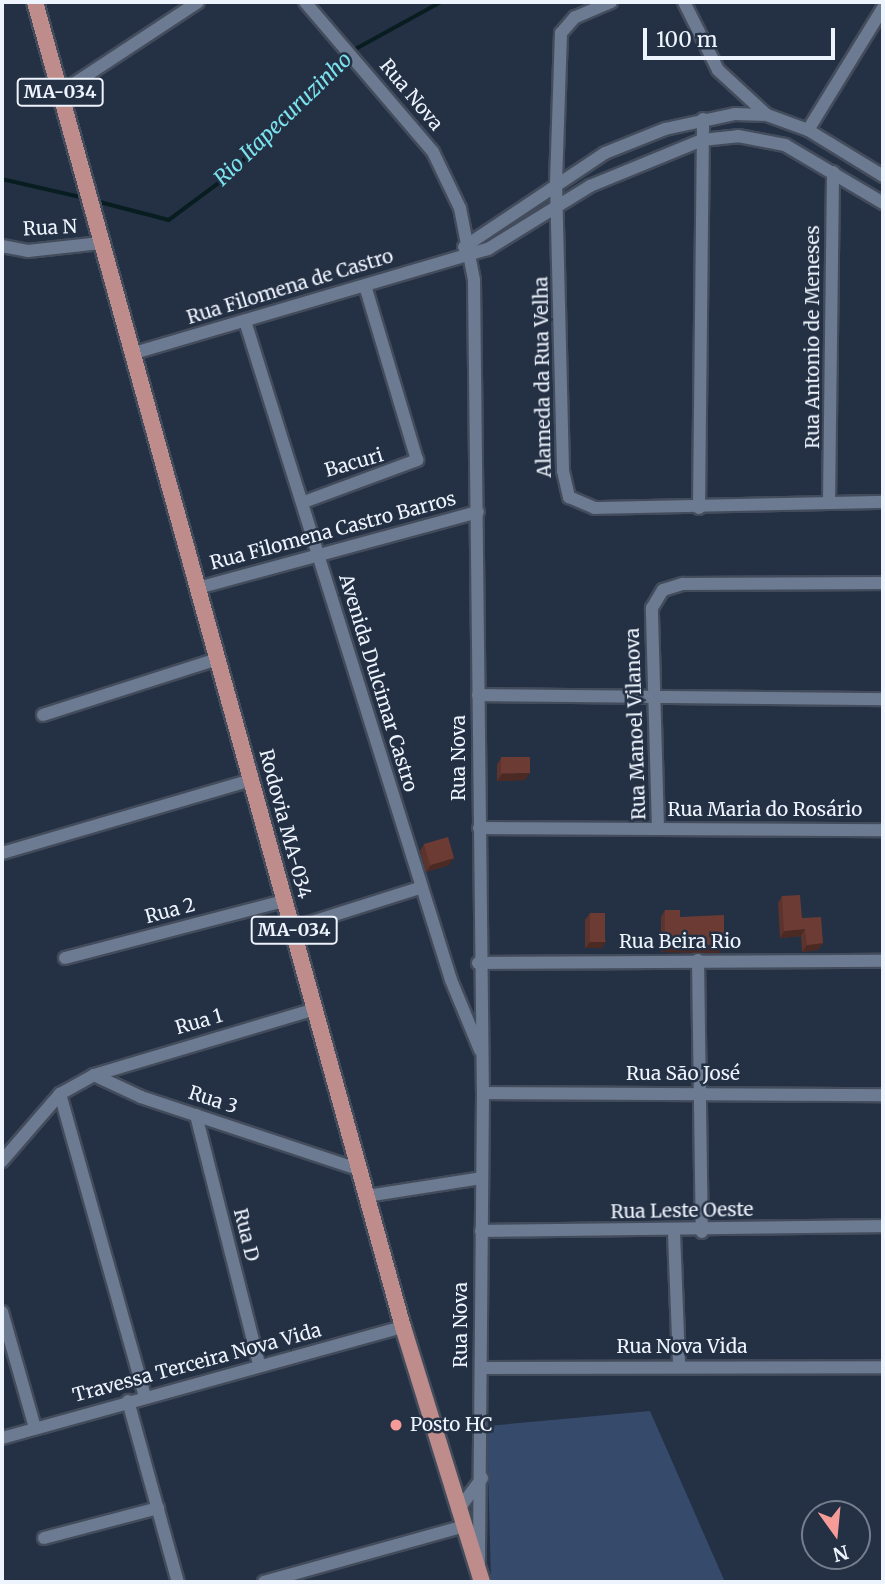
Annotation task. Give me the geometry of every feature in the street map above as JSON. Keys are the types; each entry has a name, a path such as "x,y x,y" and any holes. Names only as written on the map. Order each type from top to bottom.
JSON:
{"main road":[{"name":"MA-034","path":"35,2 102,243"},
{"name":"Rodovia MA-034","path":"102,243 403,1327 480,1575"}],"street":[{"path":"60,93 198,2"},
{"name":"Rua Nova","path":"305,2 377,83 433,152 465,251 477,306 478,963 483,1093 480,1575"},
{"name":"Alameda da Rua Velha","path":"611,2 562,28 556,183 563,471 569,496 595,508 699,509 883,502"},
{"path":"684,2 718,70 767,116"},
{"path":"808,130 883,8"},
{"path":"465,251 556,183 645,135 703,120 767,116 808,130 883,176"},
{"path":"699,509 703,120"},
{"path":"465,251 514,237 557,206 648,159 702,140 764,139 833,172 883,202"},
{"name":"Rua Antonio de Meneses","path":"829,503 833,172"},
{"name":"Rua N","path":"2,246 28,251 102,243"},
{"name":"Rua Filomena de Castro","path":"134,353 365,286 465,251"},
{"name":"Bacuri","path":"304,502 415,463 413,432 365,286"},
{"name":"Avenida Dulcimar Castro","path":"245,321 304,502 318,555 422,887 482,1053"},
{"name":"Rua Filomena Castro Barros","path":"198,588 478,512"},
{"name":"Rua Manoel Vilanova","path":"658,829 652,608 673,585 883,583"},
{"path":"43,715 217,659"},
{"path":"478,695 883,699"},
{"path":"2,853 252,780"},
{"name":"Rua Maria do Rosário","path":"479,828 883,830"},
{"path":"293,928 422,887"},
{"name":"Rua 2","path":"65,958 284,901"},
{"path":"698,960 702,1232"},
{"name":"Rua Beira Rio","path":"478,963 883,961"},
{"name":"Rua 1","path":"94,1075 316,1009"},
{"path":"2,1161 60,1094 94,1075"},
{"name":"Rua 3","path":"94,1075 196,1115 360,1170"},
{"name":"Rua São José","path":"483,1093 883,1094"},
{"path":"60,1094 145,1396"},
{"name":"Rua D","path":"196,1115 259,1364"},
{"path":"367,1196 481,1178"},
{"name":"Rua Leste Oeste","path":"481,1231 674,1233 883,1226"},
{"path":"674,1233 679,1365"},
{"path":"2,1312 35,1429"},
{"name":"Travessa Terceira Nova Vida","path":"2,1438 259,1364 403,1327"},
{"name":"Rua Nova Vida","path":"481,1368 679,1365 883,1367"},
{"path":"128,1401 178,1582"},
{"path":"458,1510 482,1478"},
{"path":"44,1538 158,1508"},
{"path":"264,1582 464,1526"}],"shaded area":[{"path":"650,1411 725,1582 491,1582 487,1426"}],"building":[{"path":"501,757 530,757 530,773 501,773"},
{"path":"448,837 454,858 430,865 424,844"},
{"path":"800,895 802,918 821,917 823,943 807,945 805,929 784,931 782,896"},
{"path":"665,910 680,910 680,917 724,915 724,946 665,945"},
{"path":"590,913 605,913 605,942 590,942"}],"waterway":[{"name":"Rio Itapecuruzinho","path":"352,51 441,2"},
{"name":"Rio Itapecuruzinho","path":"96,201 169,220 227,177 347,56"},
{"name":"Rio Itapecuruzinho","path":"2,179 85,198"}],"place":[{"name":"Posto HC","path":"396,1425"}]}
